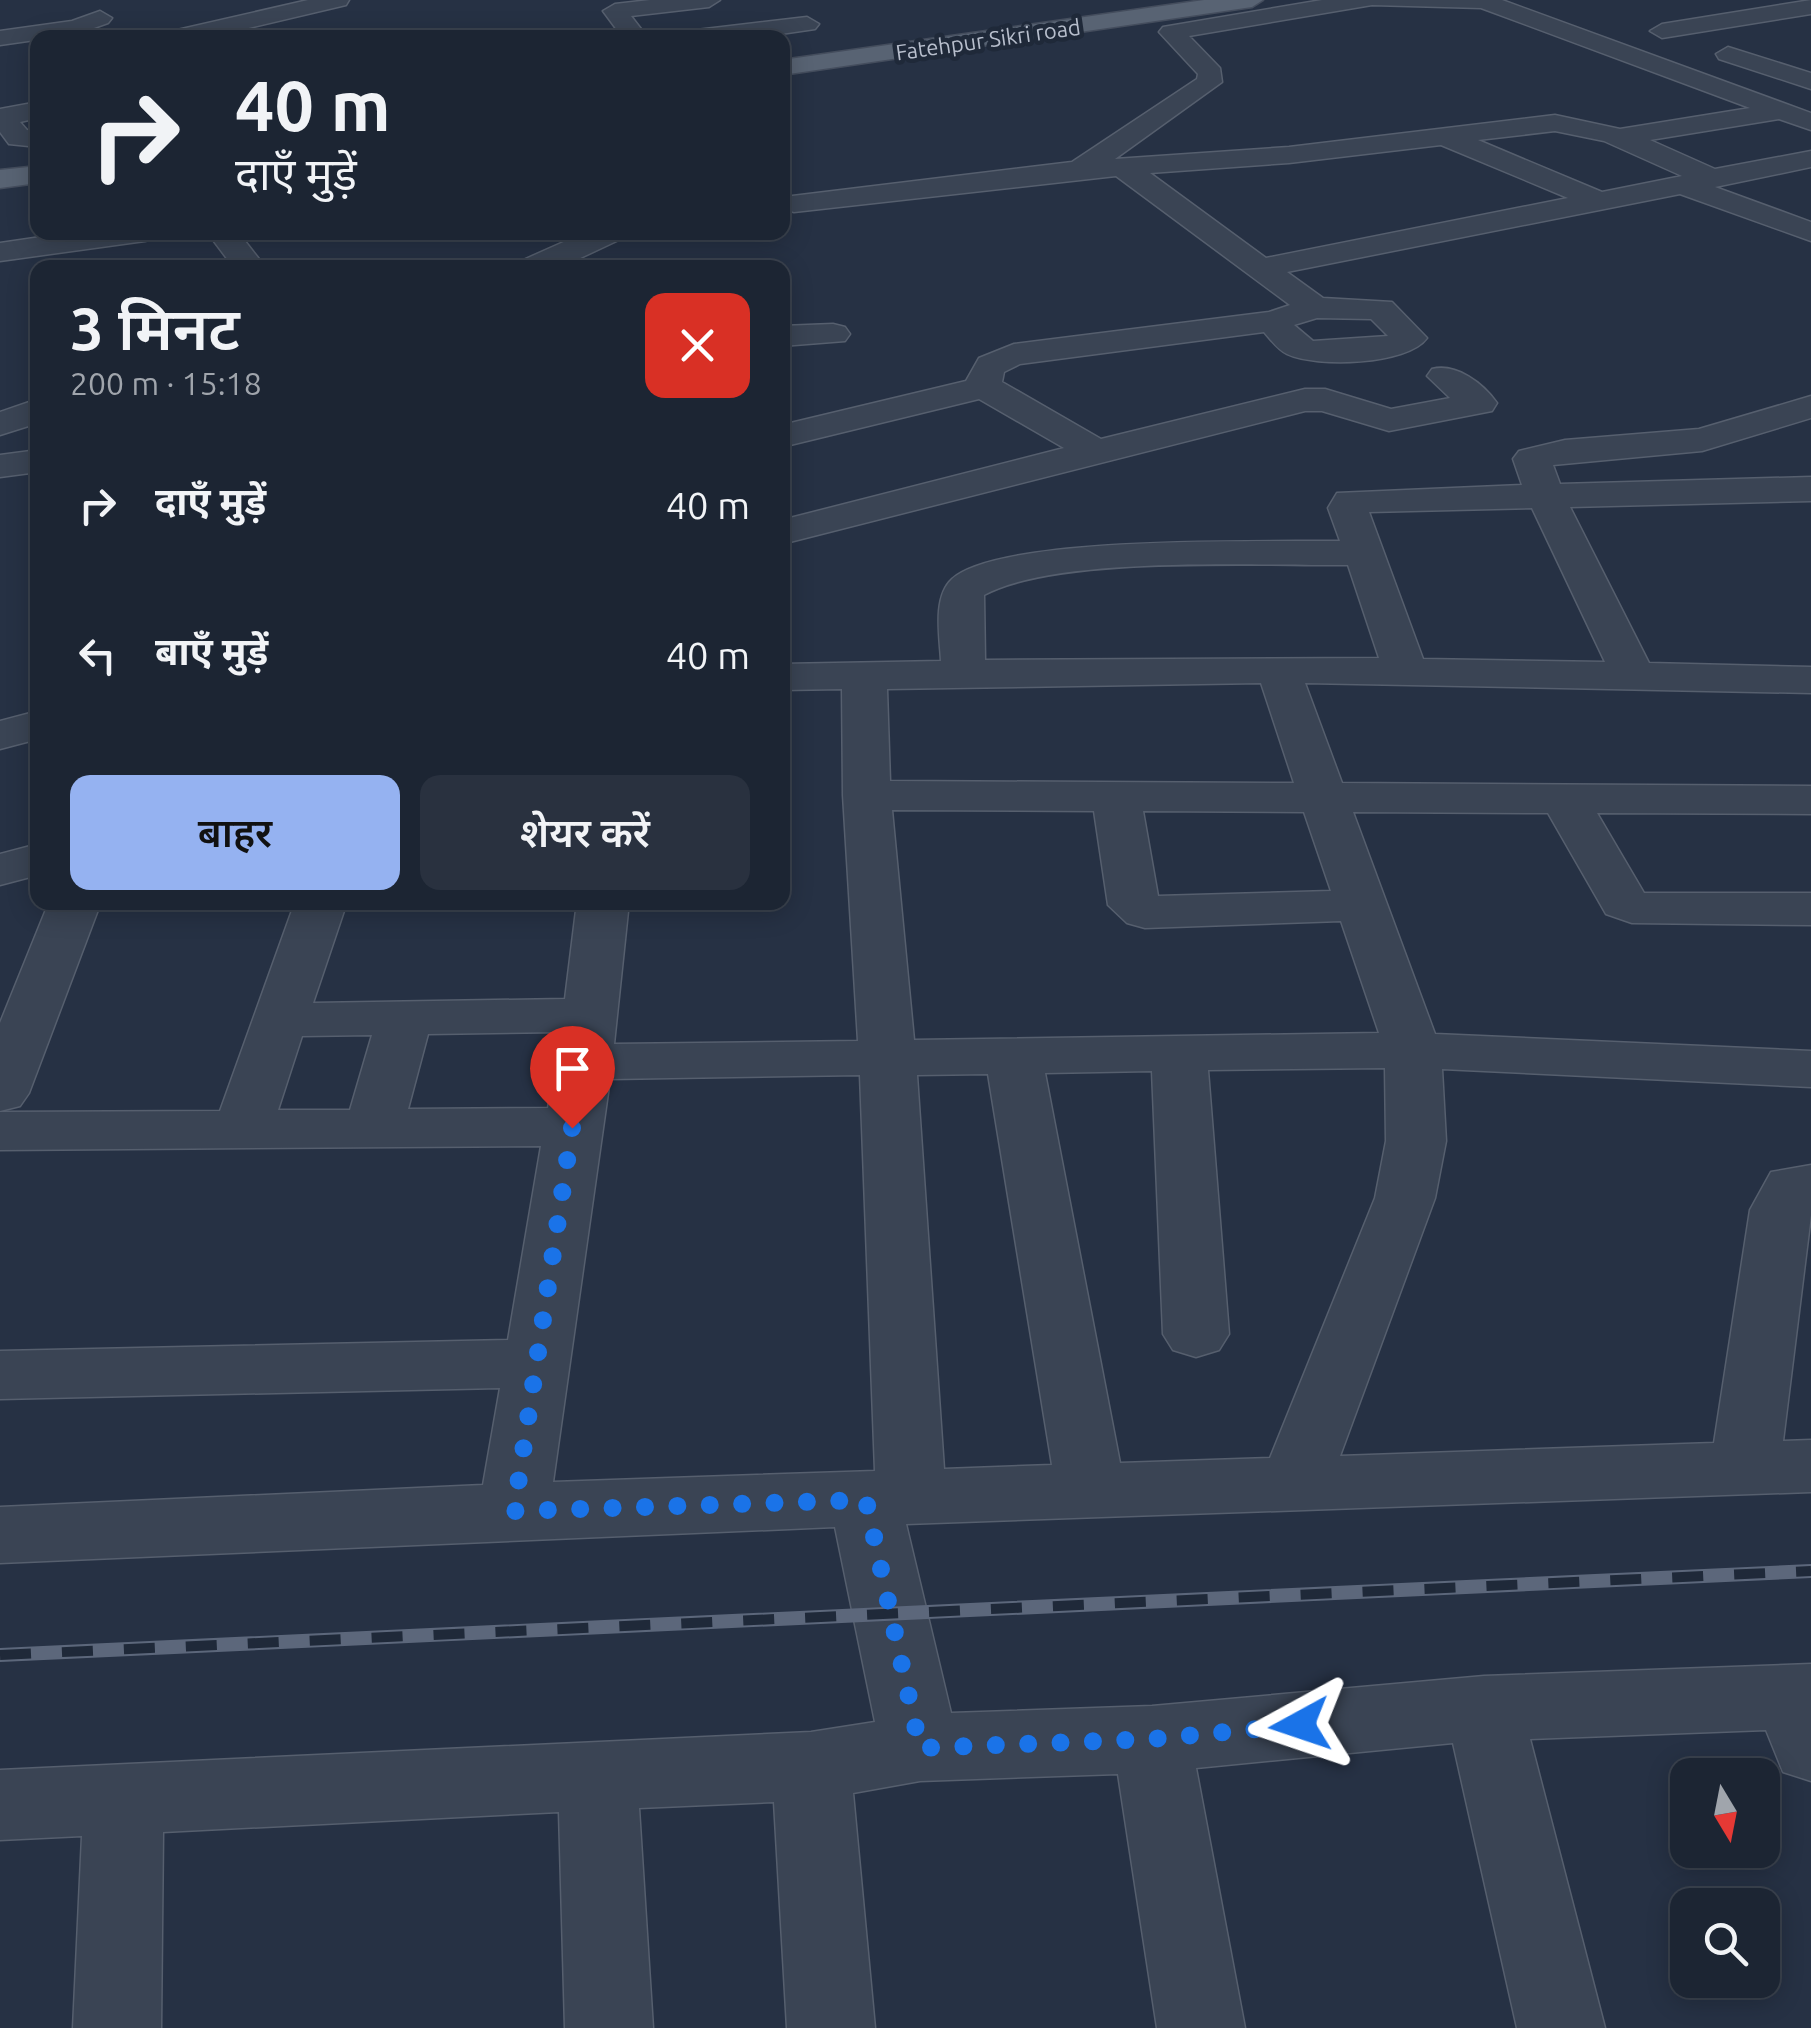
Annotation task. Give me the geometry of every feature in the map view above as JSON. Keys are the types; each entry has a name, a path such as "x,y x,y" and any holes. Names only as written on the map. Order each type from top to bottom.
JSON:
{"main road":[{"name":"Fatehpur Sikri road","path":"790,67 1252,0"},
{"path":"0,179 30,175"}],"street":[{"path":"214,30 338,0"},
{"path":"630,30 616,11 709,0"},
{"path":"764,0 850,46"},
{"path":"1080,170 1209,82 1211,73 1171,32 1364,0"},
{"path":"1379,0 1482,0 1811,122"},
{"path":"1723,0 1811,26"},
{"path":"1662,31 1811,7"},
{"path":"56,30 100,18"},
{"path":"1515,34 1600,20"},
{"path":"1632,22 1811,81"},
{"path":"756,30 807,24"},
{"path":"0,38 30,34"},
{"path":"1566,62 1692,42"},
{"path":"1750,61 1796,53"},
{"path":"1646,92 1704,84"},
{"path":"30,111 2,116 19,138 30,139"},
{"path":"1614,138 1780,111"},
{"path":"790,204 1080,170 1289,155 1566,123 1614,138 1754,212 1811,232"},
{"path":"1445,136 1597,200"},
{"path":"1261,268 1811,159"},
{"path":"1124,168 1316,308"},
{"path":"1754,212 1811,200"},
{"path":"790,212 820,218 921,211"},
{"path":"0,252 87,240"},
{"path":"228,240 245,260"},
{"path":"550,260 594,240"},
{"path":"984,386 988,367 1014,354 1272,320 1316,308 1380,309 1410,338 1390,347 1314,352 1301,348 1272,320"},
{"path":"790,336 833,334"},
{"path":"790,530 1305,400 1325,400 1389,420 1479,403 1444,376"},
{"path":"790,434 984,386 1096,451"},
{"path":"1634,677 1545,495 1532,459 1540,455 1690,442 1811,407"},
{"path":"0,424 30,413"},
{"path":"1773,419 1811,463"},
{"path":"0,466 30,462"},
{"path":"1404,671 1362,553 1348,508 1351,501 1811,489"},
{"path":"964,671 961,600 967,588 985,576 1050,562 1362,553"},
{"path":"790,677 1278,668 1811,680"},
{"path":"1278,668 1413,1050 1416,1142 1405,1198 1295,1484"},
{"path":"864,676 867,795 887,1055 888,1499 920,1748"},
{"path":"0,734 30,727"},
{"path":"867,795 1811,800"},
{"path":"1116,795 1134,905 1145,912 1362,906"},
{"path":"1564,798 1624,903 1632,908 1811,908"},
{"path":"0,870 30,861"},
{"path":"0,1093 72,910"},
{"path":"242,1130 318,910"},
{"path":"514,1511 588,1039 602,910"},
{"path":"279,1020 404,1018 588,1039 887,1055 1413,1050 1811,1069"},
{"path":"373,1130 404,1018"},
{"path":"1179,1052 1196,1334"},
{"path":"1013,1054 1091,1492"},
{"path":"0,1131 572,1128"},
{"path":"0,1535 514,1511 1778,1467 1782,1210 1794,1184 1811,1185"},
{"path":"0,1375 537,1363"},
{"path":"1484,1708 1561,2028"},
{"path":"0,1805 811,1766 920,1748 1152,1739 1484,1708 1806,1713"},
{"path":"1152,1739 1202,2028"},
{"path":"811,1766 832,2028"},
{"path":"597,1778 609,2028"},
{"path":"117,2028 124,1800"}],"railway":[{"path":"0,1655 1811,1571"}],"route":[{"path":"572,1128 514,1511 866,1500 920,1748 1152,1739 1300,1725"}]}
